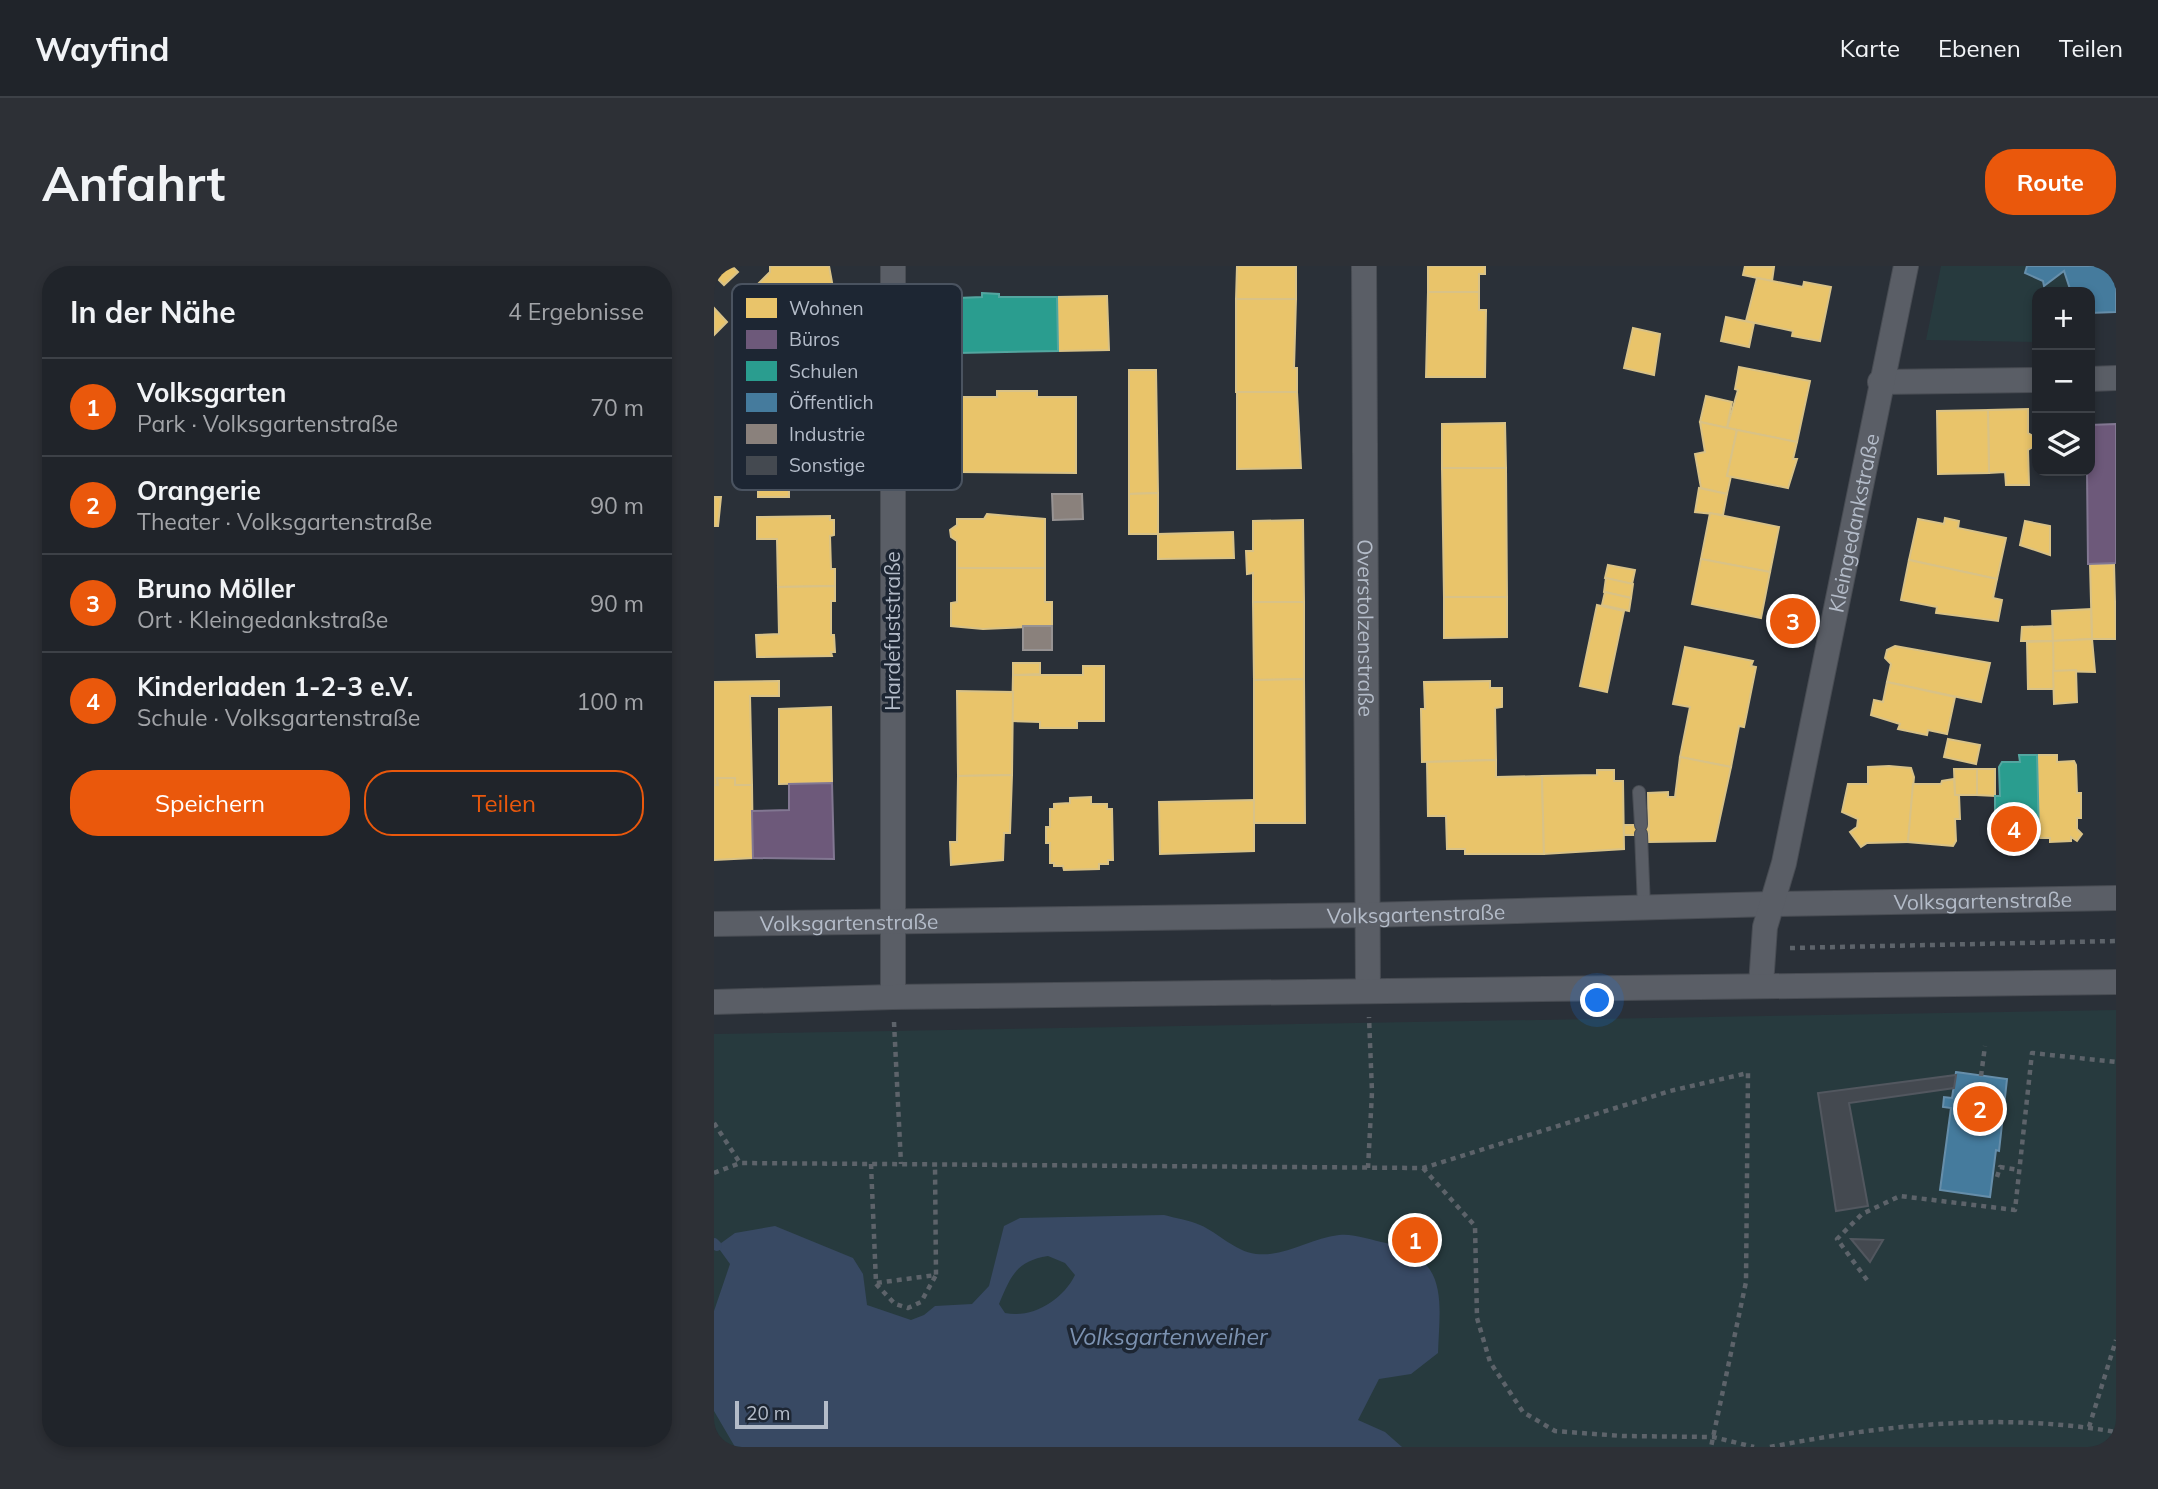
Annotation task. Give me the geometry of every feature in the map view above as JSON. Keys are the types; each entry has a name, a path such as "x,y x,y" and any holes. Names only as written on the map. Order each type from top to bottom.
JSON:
{"street":[{"name":"Hardefuststraße","path":"893,266 893,284"},
{"name":"Overstolzenstraße","path":"1364,266 1368,991"},
{"name":"Kleingedankstraße","path":"1761,985 1761,948 1784,863 1880,382 1906,266"},
{"path":"2095,379 2116,378"},
{"path":"1880,382 2032,380"},
{"name":"Hardefuststraße","path":"893,490 893,997"},
{"name":"Volksgartenstraße","path":"714,924 1369,915 2116,898"},
{"path":"714,1003 893,997 2116,982"}],"lane":[{"path":"1639,792 1644,907"}],"path":[{"path":"1761,948 2116,941"},
{"path":"1368,991 1372,1092 1368,1168"},
{"path":"893,997 901,1164"},
{"path":"1981,1076 1986,1046"},
{"path":"1867,1280 1837,1239 1863,1214 1900,1196 2015,1210 2032,1053 2116,1062"},
{"path":"714,1172 740,1163 1423,1168 1670,1090 1748,1073 1746,1282 1711,1447"},
{"path":"714,1123 740,1163"},
{"path":"871,1164 876,1283 895,1304 908,1308 921,1302 936,1275 935,1166"},
{"path":"1997,1177 2000,1167 2019,1170"},
{"path":"1423,1168 1475,1226 1477,1318 1490,1362 1523,1412 1555,1431 1622,1436 1713,1437 1754,1447"},
{"path":"876,1283 936,1275"},
{"path":"2089,1427 2116,1340"},
{"path":"1770,1447 1862,1429 1985,1422 2089,1427 2116,1432"}],"green space":[{"path":"1941,266 2027,266 2025,273 2043,281 2044,286 2047,286 2047,281 2064,271 2069,287 2032,287 2032,342 1926,340"},
{"path":"2116,1010 2116,1447 714,1447 714,1034"}],"water":[{"name":"Volksgartenweiher","path":"1164,1215 1200,1225 1234,1246 1256,1254 1278,1253 1328,1237 1344,1235 1386,1243 1406,1250 1421,1259 1431,1271 1436,1284 1440,1316 1438,1353 1411,1374 1379,1379 1358,1420 1385,1432 1402,1447 735,1447 714,1411 714,1311 730,1264 717,1246 735,1233 775,1226 853,1258 863,1274 867,1305 911,1320 924,1315 935,1306 972,1304 989,1286 1004,1226 1020,1218","holes":["1048,1256 1065,1263 1075,1275 1055,1300 1026,1313 1005,1313 999,1304 1016,1271 1037,1258"]}],"building: Wohnen":[{"path":"714,266 732,266 738,272 724,285 714,275"},
{"path":"770,266 829,266 832,284 758,284 770,272"},
{"path":"1237,266 1296,266 1296,299 1236,299"},
{"path":"1428,266 1485,266 1485,274 1479,274 1479,292 1428,292"},
{"path":"1745,266 1774,267 1772,281 1743,275"},
{"path":"1757,278 1803,287 1804,282 1831,287 1820,341 1792,336 1793,331 1746,321"},
{"path":"1428,292 1479,292 1479,310 1486,310 1485,377 1426,377"},
{"path":"1107,296 1109,350 1058,351 1057,297"},
{"path":"1236,299 1296,299 1294,368 1297,368 1297,392 1236,392"},
{"path":"714,308 727,322 714,335"},
{"path":"1726,317 1754,323 1749,347 1721,341"},
{"path":"1633,328 1660,334 1654,375 1624,368"},
{"path":"1739,367 1810,381 1797,442 1727,428 1738,390 1735,389"},
{"path":"1129,370 1156,370 1158,493 1129,494"},
{"path":"997,391 1037,391 1037,397 1076,397 1076,473 962,472 962,397 997,397"},
{"path":"1237,392 1297,392 1301,468 1237,469"},
{"path":"1706,396 1732,402 1727,428 1700,422"},
{"path":"2028,409 2028,433 2032,435 2032,448 2028,450 2029,485 2006,485 2005,472 1989,473 1988,410"},
{"path":"1988,410 1989,473 1938,474 1937,411"},
{"path":"1700,422 1737,430 1727,476 1731,476 1727,494 1701,488 1695,454 1705,452"},
{"path":"1505,423 1506,468 1442,468 1442,424"},
{"path":"1737,430 1797,442 1793,459 1797,459 1788,488 1727,476"},
{"path":"1442,468 1506,468 1507,597 1444,597"},
{"path":"1699,488 1727,494 1723,515 1695,512"},
{"path":"758,490 789,490 789,497 758,497"},
{"path":"1158,493 1158,534 1129,534 1129,494"},
{"path":"714,497 721,497 718,526 714,526"},
{"path":"1710,513 1779,527 1770,572 1701,559"},
{"path":"987,514 1045,519 1045,568 957,568 957,541 951,537 950,530 957,525 957,519 984,519"},
{"path":"830,516 830,520 834,520 834,535 830,536 831,569 835,569 835,586 778,587 777,539 757,539 757,517"},
{"path":"1945,518 1959,521 1958,528 2006,538 1997,579 1909,560 1918,519 1944,524"},
{"path":"1303,520 1304,602 1253,602 1253,573 1247,574 1246,551 1253,551 1253,521"},
{"path":"2025,521 2050,526 2050,555 2020,545"},
{"path":"1233,532 1234,558 1158,559 1158,534"},
{"path":"1701,559 1770,572 1761,618 1692,604"},
{"path":"1909,560 1997,579 1993,598 2002,600 1998,621 1936,613 1937,607 1901,600"},
{"path":"2090,564 2114,564 2116,639 2092,639"},
{"path":"1608,565 1635,570 1632,584 1605,578"},
{"path":"957,568 1045,568 1045,602 1052,602 1052,626 983,629 951,626 951,603 957,602"},
{"path":"1606,578 1633,584 1631,598 1604,592"},
{"path":"835,586 835,601 831,601 831,635 834,635 835,652 831,652 832,656 757,657 756,635 779,634 778,587"},
{"path":"1605,592 1631,598 1629,611 1602,605"},
{"path":"1444,597 1507,597 1507,637 1444,638"},
{"path":"1253,602 1304,602 1304,679 1254,680"},
{"path":"1597,605 1624,611 1607,692 1580,686"},
{"path":"2091,609 2092,639 2053,641 2052,611"},
{"path":"2052,626 2053,641 2021,641 2022,627"},
{"path":"2092,639 2095,672 2053,671 2053,641"},
{"path":"2053,641 2054,689 2028,689 2027,642"},
{"path":"1895,646 1990,663 1981,702 1887,682 1891,664 1885,658 1887,650"},
{"path":"1685,647 1753,661 1751,666 1756,667 1744,727 1739,726 1731,767 1680,757 1690,707 1673,704"},
{"path":"1013,663 1040,663 1040,674 1013,675"},
{"path":"1083,666 1104,666 1104,721 1077,721 1077,728 1040,728 1040,722 1012,721 1013,675 1083,675"},
{"path":"2076,670 2077,702 2054,704 2053,671"},
{"path":"1304,679 1305,823 1254,823 1254,680"},
{"path":"779,681 779,696 750,696 752,785 735,785 735,778 717,778 718,785 714,785 714,682"},
{"path":"1490,681 1490,688 1502,688 1502,707 1495,708 1496,760 1422,762 1421,709 1425,709 1424,682"},
{"path":"1887,682 1955,697 1947,734 1928,730 1927,735 1898,729 1900,724 1871,715 1874,700 1883,702"},
{"path":"957,691 1013,692 1012,775 958,776"},
{"path":"831,707 832,783 779,784 779,709"},
{"path":"1948,739 1980,745 1976,764 1944,757"},
{"path":"2037,755 2057,755 2057,762 2074,761 2076,765 2077,793 2081,793 2081,818 2077,818 2077,829 2082,834 2077,841 2071,837 2071,841 2050,842 2050,838 2039,838"},
{"path":"1680,757 1731,767 1715,841 1649,842 1648,793 1668,792 1668,797 1675,797"},
{"path":"1496,760 1496,777 1542,776 1544,854 1465,854 1465,849 1447,849 1446,816 1428,816 1427,762"},
{"path":"1868,767 1911,768 1914,777 1908,842 1867,843 1861,847 1850,832 1857,827 1858,819 1842,812 1848,784 1868,784"},
{"path":"1954,769 1977,769 1977,795 1955,795"},
{"path":"1977,769 1995,769 1995,796 1977,795"},
{"path":"1597,770 1614,770 1614,781 1623,781 1624,849 1544,854 1542,776 1597,775"},
{"path":"1012,775 1010,833 1004,833 1003,860 951,865 950,842 957,842 958,776"},
{"path":"717,778 735,778 735,785 752,785 753,858 714,860 714,785 718,785"},
{"path":"1954,779 1955,795 1959,795 1960,819 1955,819 1956,841 1953,846 1908,842 1913,784 1941,784 1942,781"},
{"path":"1091,797 1091,804 1107,804 1107,809 1112,809 1113,860 1108,860 1108,864 1099,864 1099,869 1064,870 1063,866 1054,866 1054,863 1050,863 1050,843 1046,843 1046,827 1050,827 1050,809 1054,809 1054,804 1070,803 1070,798"},
{"path":"1254,800 1254,851 1160,854 1159,802"},
{"path":"1624,825 1648,825 1649,835 1624,835"}],"building: Büros":[{"path":"2116,424 2116,563 2088,564 2087,476 2095,476 2095,425"},
{"path":"832,783 834,859 753,858 752,811 789,810 789,784"}],"building: Schulen":[{"path":"982,293 999,294 999,297 1057,297 1058,351 962,353 962,298 982,297"},
{"path":"2019,755 2037,755 2039,838 2004,838 2000,846 1994,842 1993,836 2000,834 2000,820 1995,820 1995,796 2000,796 1999,767 2002,762 2020,762"}],"building: Öffentlich":[{"path":"2027,266 2116,266 2116,312 2095,313 2095,287 2069,287 2064,271 2044,286 2043,281 2025,273"},
{"path":"1956,1072 2007,1079 1999,1151 1996,1150 1990,1197 1940,1190 1951,1108 1943,1107 1944,1097 1952,1098"}],"building: Industrie":[{"path":"1052,494 1082,494 1083,519 1053,520"},
{"path":"1023,626 1052,626 1052,650 1023,650"}],"building: Sonstige":[{"path":"1956,1075 1954,1088 1849,1103 1868,1206 1836,1211 1818,1093"},
{"path":"1851,1239 1883,1240 1870,1262"}],"waterway":[{"path":"714,1243 717,1246"}],"place":[{"name":"Bruno Möller","path":"1793,621"},
{"name":"Kinderladen 1-2-3 e.V.","path":"2014,829"},
{"name":"Orangerie","path":"1980,1109"},
{"name":"Volksgarten","path":"1415,1240"}]}
